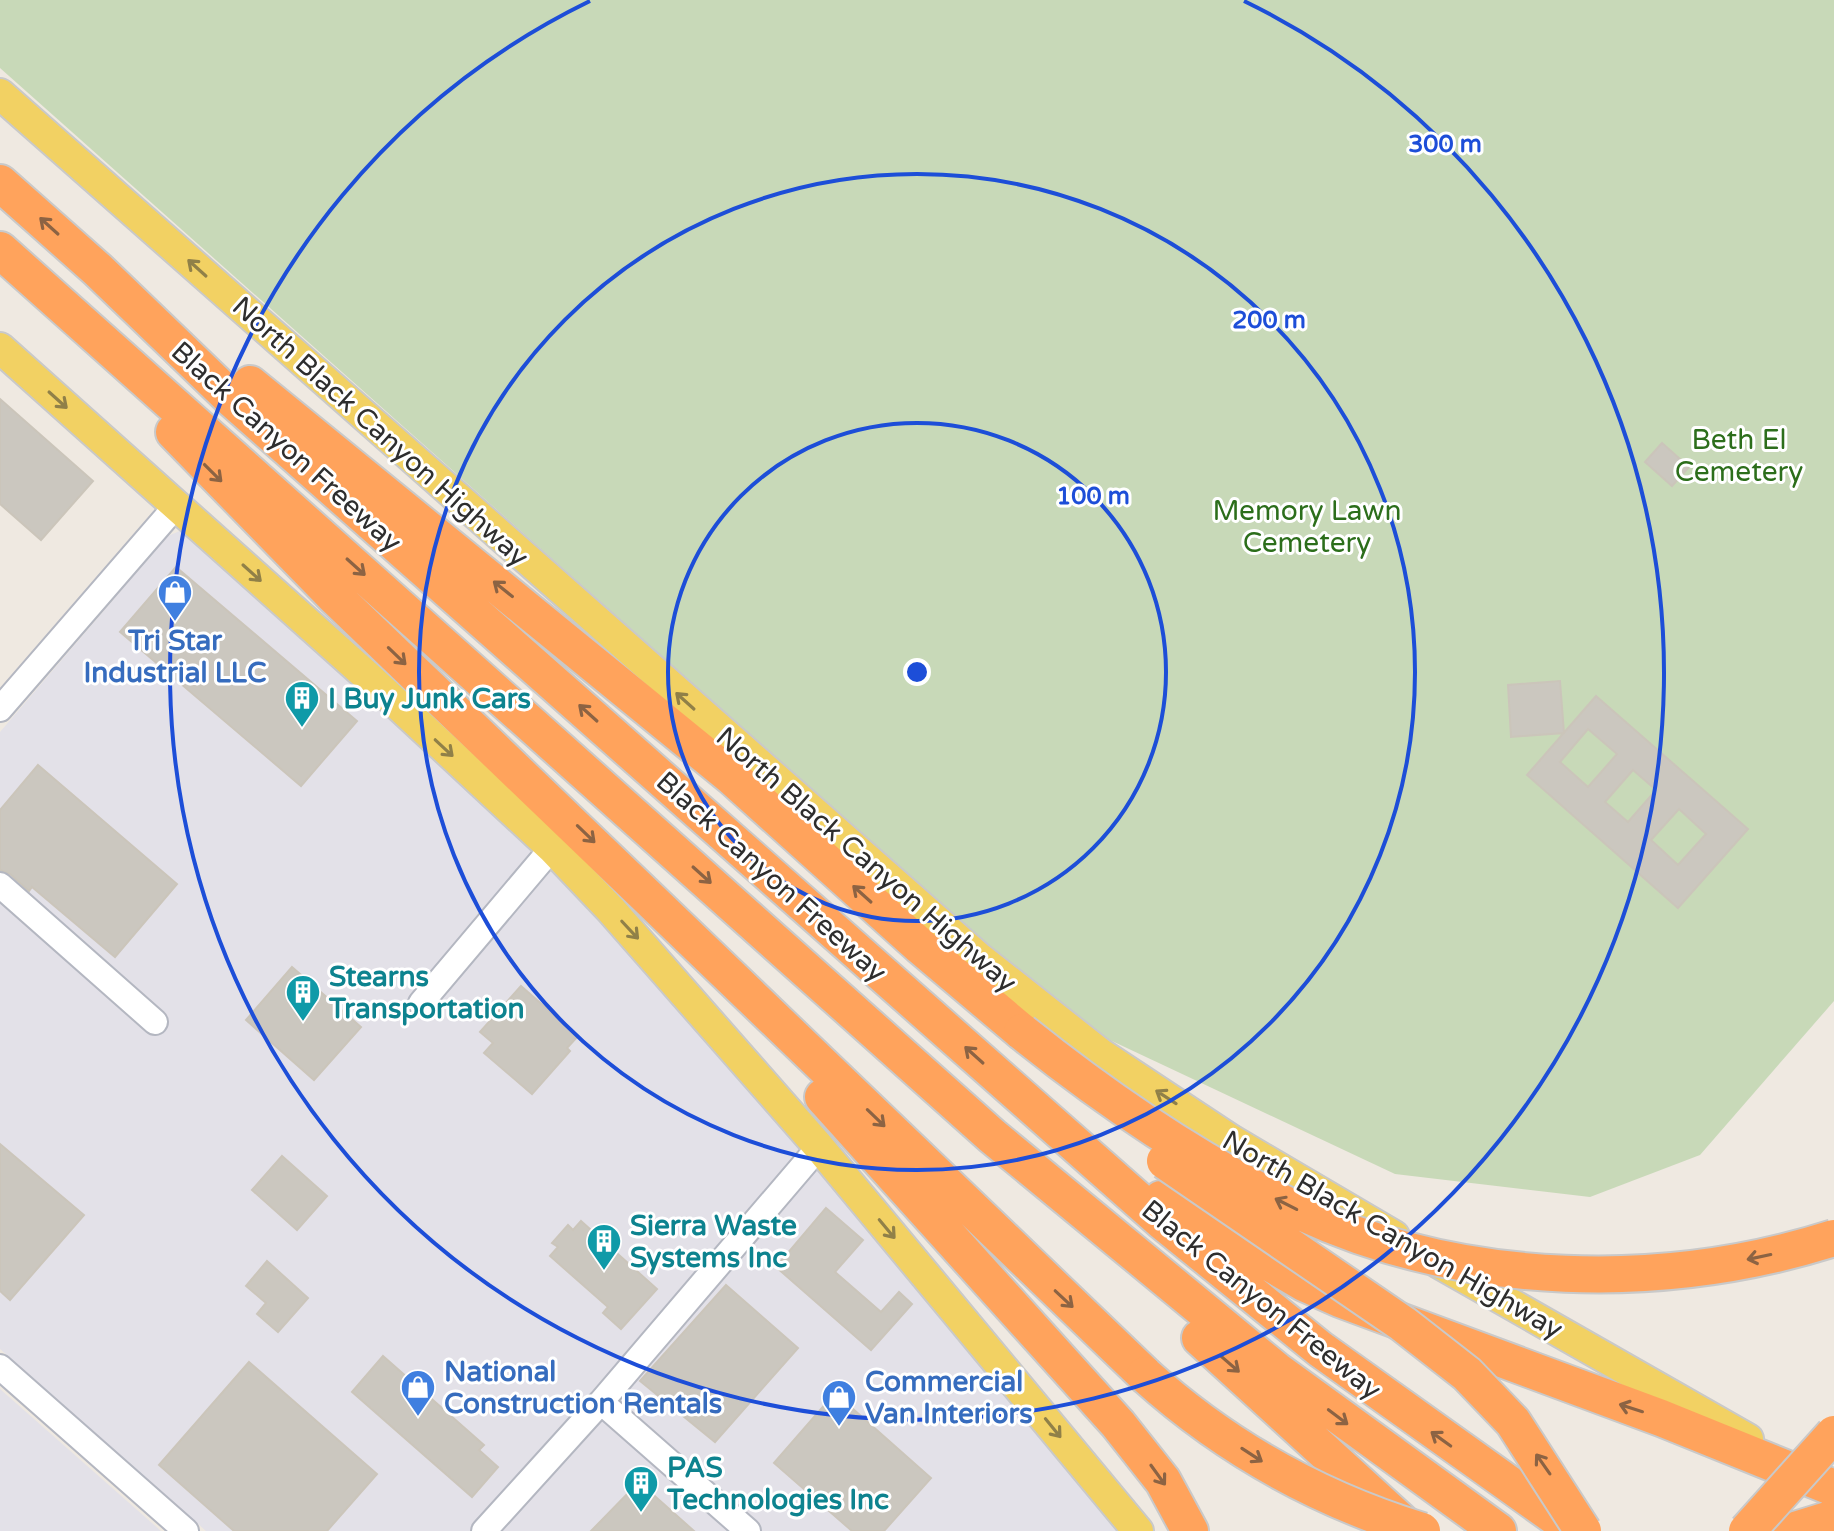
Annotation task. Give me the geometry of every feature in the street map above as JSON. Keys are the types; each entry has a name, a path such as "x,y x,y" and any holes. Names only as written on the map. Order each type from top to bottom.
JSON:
{"highway":[{"name":"Black Canyon Freeway","path":"0,183 98,270 233,400 1197,1251 1320,1349 1455,1449 1575,1531"},
{"name":"Black Canyon Freeway","path":"0,250 992,1136 1276,1370 1498,1531"},
{"path":"98,270 208,349 732,777 920,946 1097,1113 1403,1324 1467,1374 1513,1422 1583,1531"},
{"path":"68,310 191,451 322,584 1145,1375 1220,1435 1284,1476 1331,1499 1422,1531"},
{"path":"680,928 742,1007 1118,1424 1163,1481 1190,1531"},
{"path":"1017,1037 1216,1166 1303,1213 1391,1244 1462,1261 1538,1272 1617,1274 1700,1268 1834,1238"},
{"path":"992,1136 1097,1244 1412,1531"},
{"path":"1083,1152 1304,1283 1834,1487"},
{"path":"1747,1531 1834,1434"},
{"path":"1792,1531 1834,1518"}],"main road":[{"name":"North Black Canyon Highway","path":"0,94 943,927 1101,1054 1231,1140 1420,1252 1834,1487"},
{"path":"0,348 552,848 687,992 1138,1531"}],"street":[{"path":"0,709 176,506"},
{"path":"421,1003 552,848"},
{"path":"0,885 155,1022"},
{"path":"484,1531 601,1402 819,1147"},
{"path":"0,1367 186,1531"},
{"path":"601,1402 748,1531"}],"shaded area":[{"path":"182,530 507,819 672,990 1130,1531 206,1531 0,1349 0,732 168,536"},
{"path":"0,1389 161,1531 0,1531"}],"green space":[{"name":"Memory Lawn Cemetery","path":"0,0 1834,0 1834,1001 1700,1155 1590,1197 1395,1174 1095,1033 1029,983 0,68"}],"building":[{"path":"0,399 93,481 41,540 0,504"},
{"path":"1662,443 1689,467 1672,486 1645,462"},
{"path":"176,567 357,721 301,786 120,632"},
{"path":"1560,681 1564,733 1511,737 1508,685"},
{"path":"1596,696 1748,829 1678,908 1527,775","holes":["1588,729 1617,754 1588,787 1560,762","1633,770 1656,790 1628,822 1605,802","1679,809 1706,834 1678,865 1651,840"]},
{"path":"38,765 177,884 115,957 32,887 29,891 10,874 0,870 0,810"},
{"name":"Stearns Transportation","path":"292,967 361,1027 314,1080 246,1020"},
{"path":"521,986 578,1036 567,1048 570,1051 532,1094 484,1053 493,1043 480,1032"},
{"path":"0,1144 84,1215 10,1300 0,1291"},
{"path":"282,1156 327,1196 297,1230 252,1190"},
{"path":"826,1208 863,1240 835,1272 881,1312 899,1292 912,1304 871,1350 776,1267"},
{"name":"Sierra Waste Systems Inc","path":"581,1221 657,1289 621,1329 603,1313 608,1307 550,1256 558,1247 552,1243 568,1225 573,1230"},
{"path":"267,1261 308,1298 278,1332 257,1314 266,1303 246,1286"},
{"path":"726,1285 798,1348 715,1442 640,1381"},
{"name":"National Construction Rentals","path":"383,1356 484,1445 479,1450 498,1467 472,1497 352,1392"},
{"path":"249,1362 377,1474 327,1531 234,1531 159,1465"},
{"name":"Commercial Van Interiors","path":"835,1393 931,1478 884,1531 852,1531 774,1463"},
{"name":"PAS Technologies Inc","path":"639,1482 694,1531 591,1531"}],"place":[{"name":"Tri Star Industrial LLC","path":"175,623"},
{"name":"I Buy Junk Cars","path":"302,729"},
{"name":"Stearns Transportation","path":"303,1023"},
{"name":"Sierra Waste Systems Inc","path":"604,1272"},
{"name":"National Construction Rentals","path":"418,1418"},
{"name":"Commercial Van Interiors","path":"839,1428"},
{"name":"PAS Technologies Inc","path":"641,1514"}],"park label":[{"name":"Beth El Cemetery","path":"1739,455"}]}
